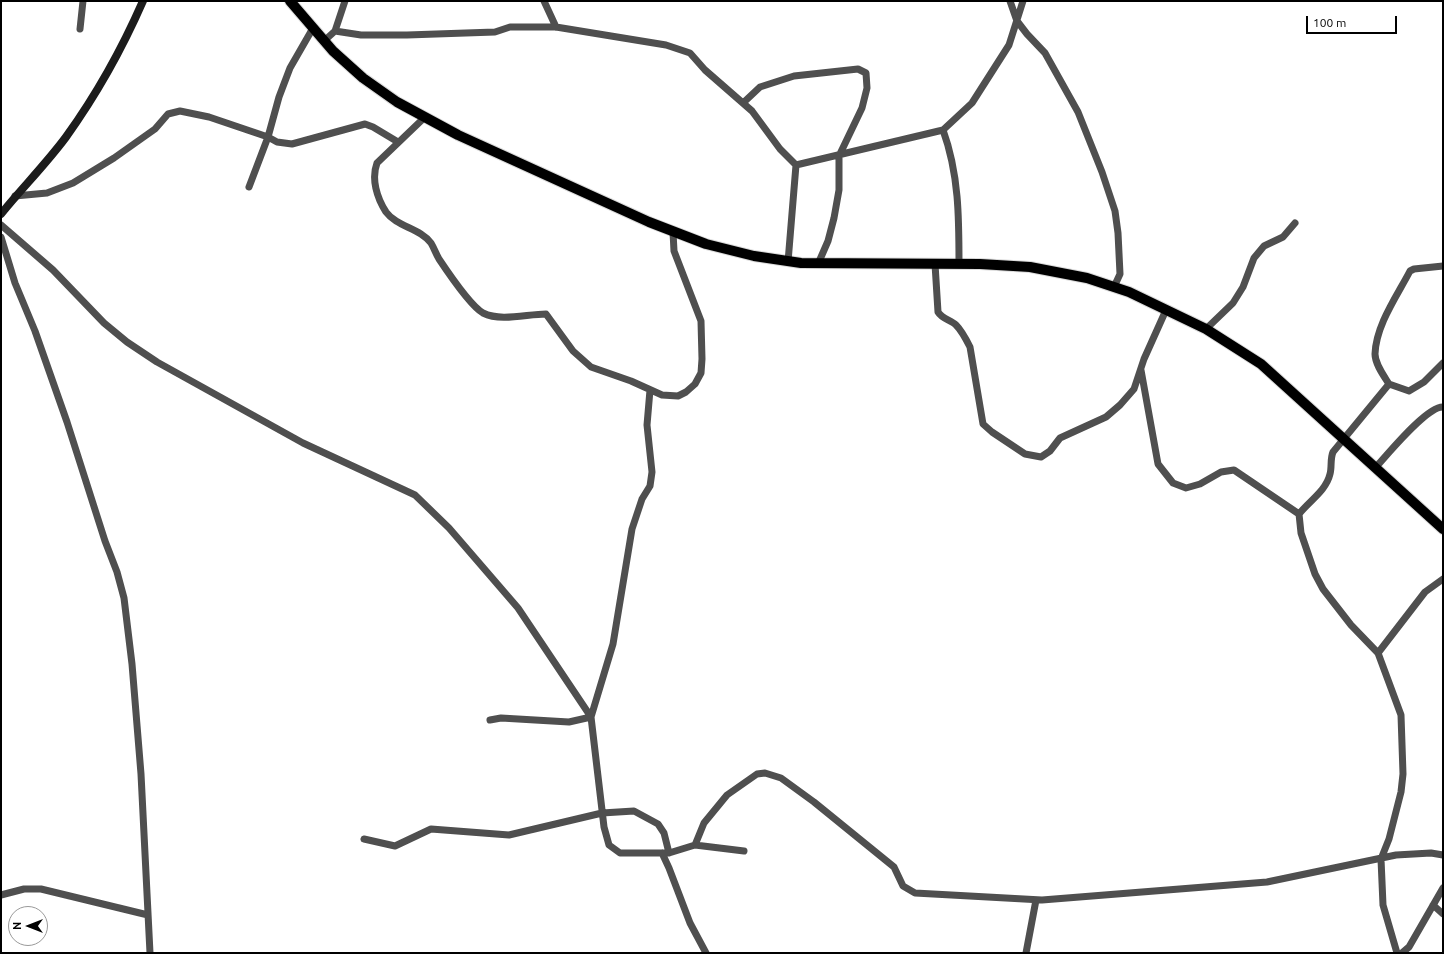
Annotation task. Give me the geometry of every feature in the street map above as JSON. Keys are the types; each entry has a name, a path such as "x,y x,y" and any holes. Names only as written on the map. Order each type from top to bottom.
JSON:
{"main road":[{"path":"290,1 324,41 363,78 397,102 458,135 673,232 706,244 754,256 788,262 818,264 958,264 1030,267 1087,278 1129,292 1206,329 1261,364 1443,529"}],"street":[{"path":"80,29 83,1"},
{"path":"1,214 65,138 104,80 143,1"},
{"path":"324,41 335,32 345,1"},
{"path":"544,1 556,27"},
{"path":"1010,1 1017,21 1027,34 1046,53 1078,112 1102,172 1115,211 1118,233 1120,274 1114,287"},
{"path":"796,166 943,130 972,103 1009,45 1023,1"},
{"path":"335,32 361,35 407,35 495,32 510,27 556,27 666,45 687,51 752,111 780,149 796,166 788,262"},
{"path":"249,187 268,137 279,97 290,68 313,28"},
{"path":"743,103 760,87 794,76 861,69 866,73 867,88 862,108 839,156 839,190 834,218 828,241 818,264"},
{"path":"16,196 47,193 74,183 114,158 155,129 168,114 180,111 209,117 268,137 277,142 292,144 365,124 398,142"},
{"path":"425,117 377,163 374,172 374,183 380,201 387,213 395,220 416,230 430,242 439,259 481,312 488,315 502,317 546,314 573,351 591,367 631,381 662,395 678,396 695,384 701,373 701,321 674,251 673,232"},
{"path":"943,130 954,167 959,213 958,264"},
{"path":"1206,329 1233,303 1243,288 1254,258 1264,246 1283,237 1295,223"},
{"path":"1,225 53,270 104,323 127,342 157,362 304,443 415,495 449,528 518,608 591,717"},
{"path":"1,237 15,283 35,331 67,422 105,541 118,572 124,598 132,664 141,774 150,953"},
{"path":"935,264 938,312 940,316 955,324 964,335 970,347 984,424 992,432 1025,454 1041,457 1050,451 1060,438 1106,417 1120,406 1134,389 1144,359 1166,310"},
{"path":"1443,266 1414,269 1410,271 1379,332 1375,354 1389,384 1409,391 1424,382 1443,363"},
{"path":"1141,370 1158,464 1173,483 1186,488 1200,484 1221,472 1234,470 1299,514 1301,533 1315,574 1323,588 1351,626 1378,653 1401,715 1403,774 1401,792 1388,841 1381,858 1383,905 1397,953"},
{"path":"1299,514 1321,492 1330,474 1330,460 1333,452 1389,384"},
{"path":"650,390 647,425 652,472 650,486 642,499 632,529 613,644 591,717 602,813 607,841 616,851 665,853 695,845 744,851"},
{"path":"1376,467 1426,414 1437,407 1443,407"},
{"path":"1378,653 1426,592 1443,579"},
{"path":"490,720 501,718 569,722 591,717"},
{"path":"695,845 704,823 727,795 757,774 765,774 781,778 820,807 894,867 904,886 915,893 1036,900 1267,882 1396,855 1431,853 1443,855"},
{"path":"364,839 395,846 432,829 509,835 602,813 634,811 650,818 658,824 664,833 665,853 669,868 690,923 706,953"},
{"path":"1388,841 1396,855"},
{"path":"1402,953 1409,946 1443,888"},
{"path":"1,896 24,889 41,889 75,896 148,915"},
{"path":"1026,953 1036,900"},
{"path":"1433,905 1443,914"}]}
